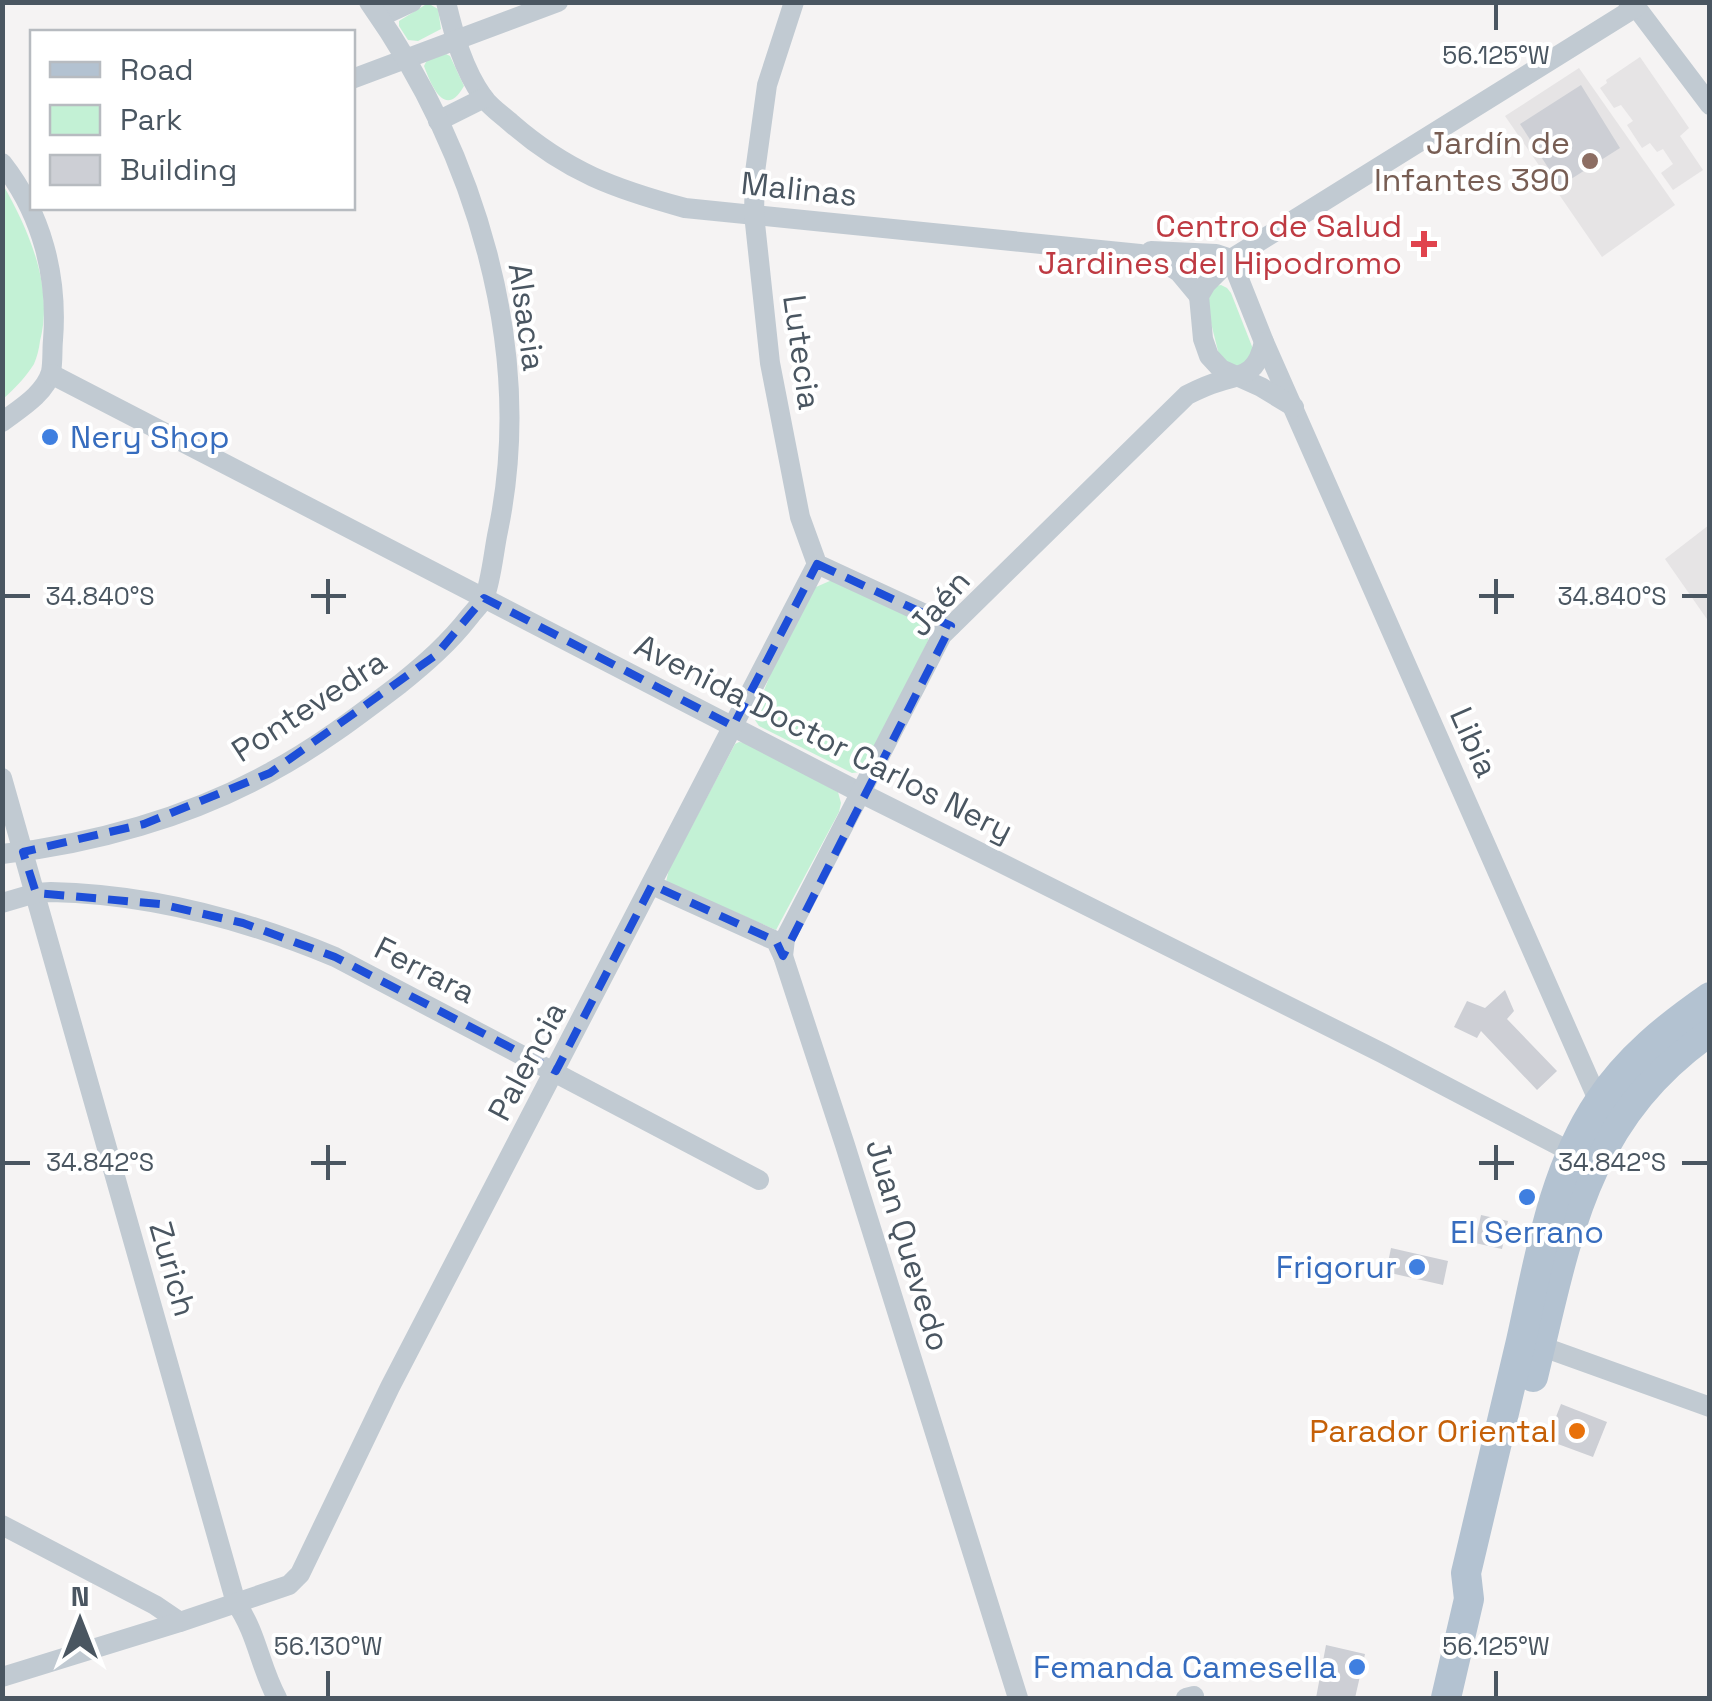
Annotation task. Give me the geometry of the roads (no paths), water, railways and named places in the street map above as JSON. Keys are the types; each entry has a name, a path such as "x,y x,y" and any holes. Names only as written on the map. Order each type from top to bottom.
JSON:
{"main road":[{"path":"1531,1342 1549,1222 1573,1153 1598,1102 1629,1062 1710,997"},
{"path":"1446,1698 1469,1599 1466,1573 1531,1342 1582,1194 1609,1135 1650,1082 1707,1039"}],"street":[{"path":"375,10 412,2"},
{"path":"446,2 456,41"},
{"path":"355,78 558,2"},
{"name":"Lutecia","path":"794,2 767,85 755,172 754,214 770,362 800,517 817,564"},
{"path":"1200,296 1206,284 1232,258 1634,4 1702,78 1710,105"},
{"name":"Alsacia","path":"375,10 391,32 451,146 486,249 506,348 510,430 502,512 484,598"},
{"name":"Malinas","path":"456,41 484,98 536,145 575,170 630,192 685,208 1140,254 1165,262 1200,296"},
{"path":"438,121 484,98"},
{"path":"2,163 29,197"},
{"path":"2,422 33,398 50,374 55,321 53,292 47,252 33,210"},
{"name":"Malinas","path":"1140,254 1154,250 1232,258"},
{"name":"Libia","path":"1232,258 1264,342 1598,1102"},
{"name":"Jaén","path":"1187,395 1200,363 1200,296"},
{"path":"1203,339 1209,356 1221,370 1294,407"},
{"path":"1236,378 1251,370 1261,358 1264,342"},
{"name":"Avenida Doctor Carlos Nery","path":"50,374 1573,1153"},
{"name":"Jaén","path":"784,956 785,939 932,650 951,626 1187,395 1236,378"},
{"path":"817,564 951,626"},
{"name":"Palencia","path":"236,1603 289,1585 300,1574 390,1388 817,564"},
{"name":"Pontevedra","path":"13,853 144,824 270,773 339,730 436,655 484,598"},
{"name":"Zurich","path":"2,778 13,853 36,892 236,1603 249,1622 277,1698"},
{"path":"652,885 776,941 784,956"},
{"path":"2,903 36,892"},
{"name":"Ferrara","path":"36,892 160,904 243,922 335,958 759,1180"},
{"name":"Juan Quevedo","path":"784,956 1018,1698"},
{"path":"1531,1342 1710,1407"},
{"path":"2,1525 156,1605 180,1622"},
{"path":"2,1677 236,1603"}],"place":[{"name":"Jardín de Infantes 390","path":"1590,161"},
{"name":"Centro de Salud Jardines del Hipodromo","path":"1424,244"},
{"name":"Nery Shop","path":"50,437"},
{"name":"El Serrano","path":"1527,1197"},
{"name":"Frigorur","path":"1417,1267"},
{"name":"Parador Oriental","path":"1577,1431"},
{"name":"Femanda Camesella","path":"1357,1667"}]}
